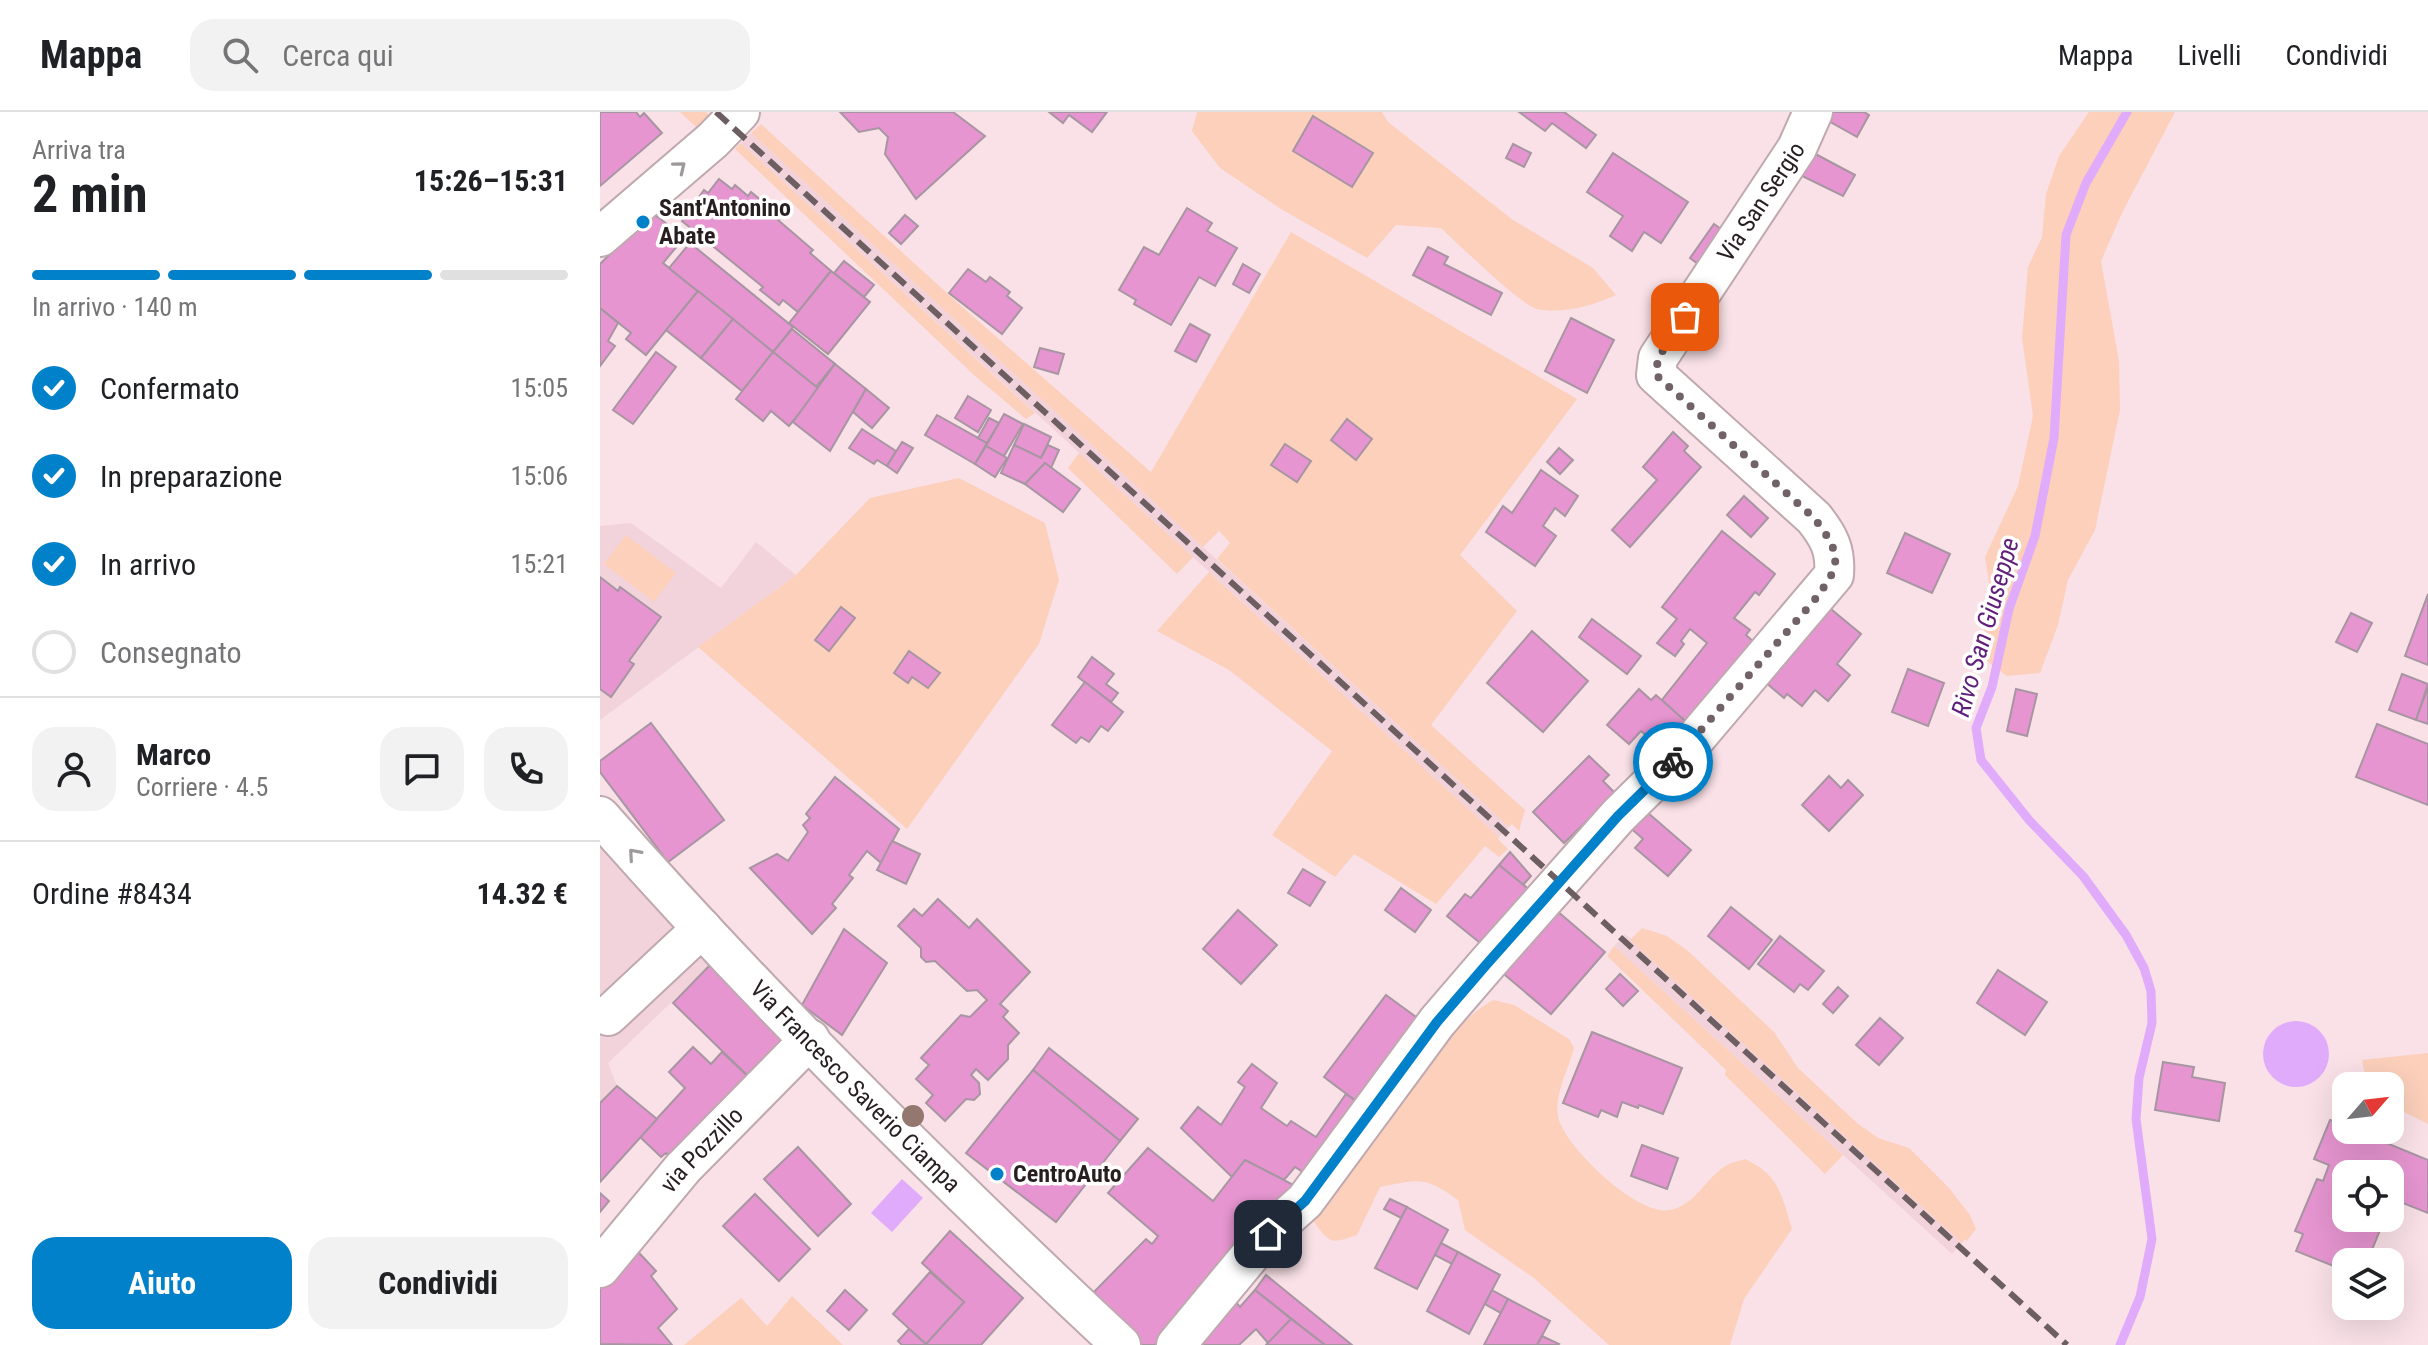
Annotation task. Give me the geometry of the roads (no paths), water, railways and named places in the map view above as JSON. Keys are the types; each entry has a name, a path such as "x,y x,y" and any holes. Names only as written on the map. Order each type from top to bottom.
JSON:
{"street":[{"path":"600,237 713,140 740,112"},
{"name":"Via San Sergio","path":"1176,1345 1268,1234 1305,1201 1437,1022 1476,976 1618,816 1690,745 1834,575 1835,556 1830,538 1814,518 1656,375 1658,358 1797,148 1813,112"},
{"name":"Via Francesco Saverio Ciampa","path":"600,816 667,892 810,1039 1020,1249 1121,1345"},
{"path":"608,1016 702,928"},
{"name":"via Pozzillo","path":"606,1261 683,1168 810,1039"}],"waterway":[{"name":"Rivo San Giuseppe","path":"2120,1345 2140,1297 2152,1239 2136,1119 2139,1078 2152,1023 2151,991 2144,968 2126,935 2083,876 2029,820 1981,760 1976,728 1992,687 2009,609 2035,536 2054,438 2066,235 2086,183 2127,112"}],"railway":[{"path":"716,112 2067,1345"}],"place":[{"name":"Sant'Antonino Abate","path":"643,222"},
{"name":"CentroAuto","path":"997,1174"}]}
